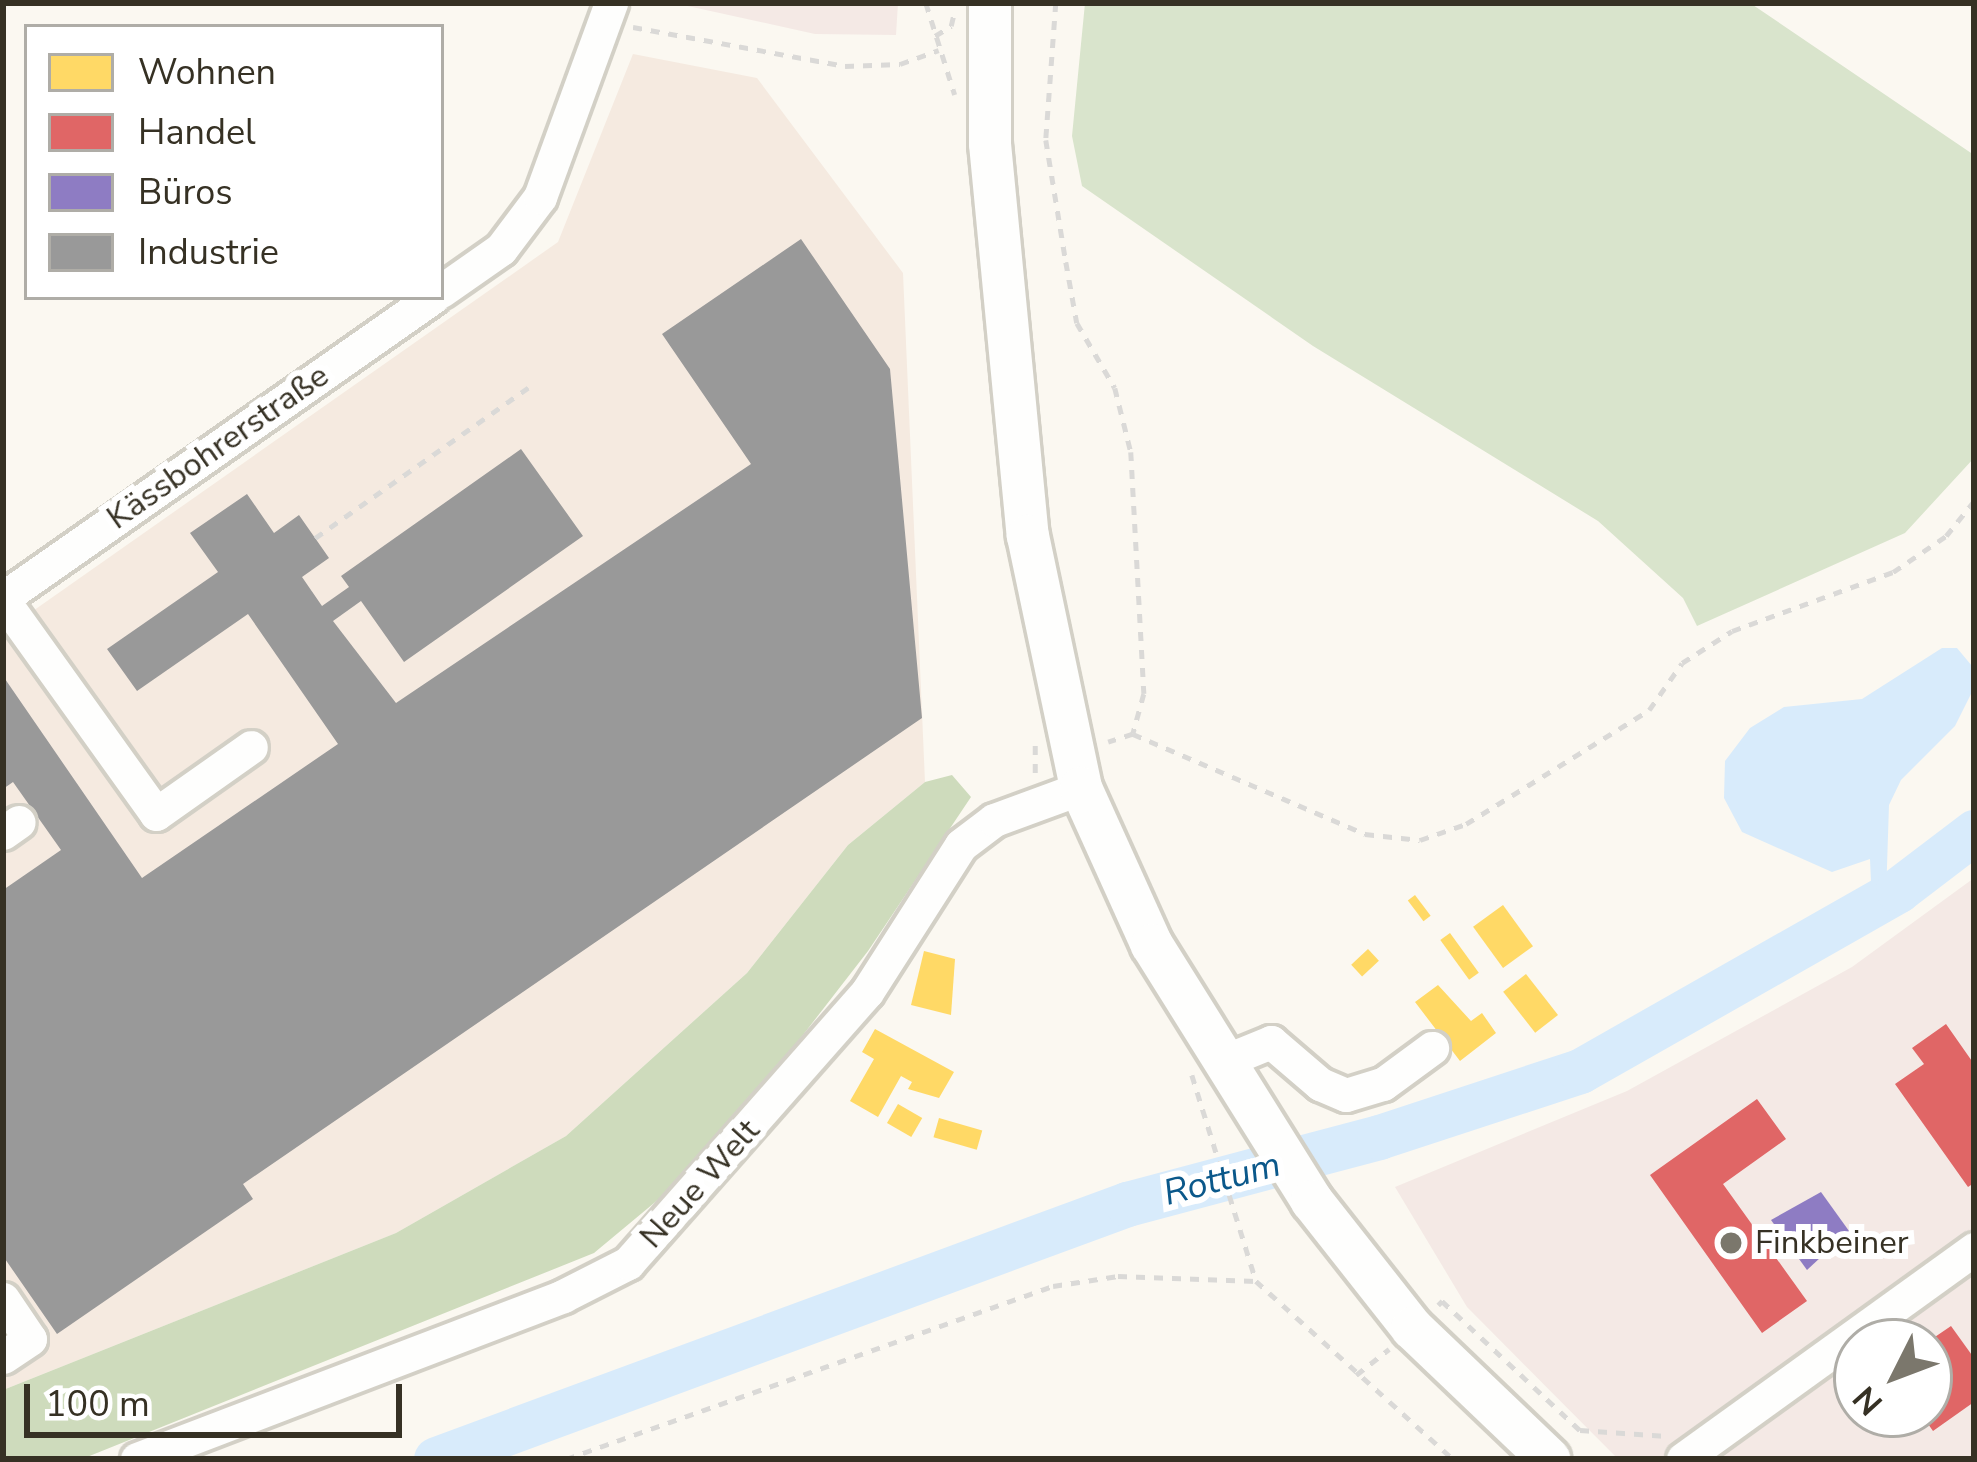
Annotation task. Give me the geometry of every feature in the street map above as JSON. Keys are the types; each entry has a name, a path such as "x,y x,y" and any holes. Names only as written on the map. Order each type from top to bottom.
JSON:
{"main road":[{"path":"990,3 990,144 1026,513 1076,771 1152,945 1312,1202 1412,1328 1550,1459"}],"street":[{"path":"444,289 501,249 540,197 608,11"},
{"name":"Kässbohrerstraße","path":"3,599 429,300"},
{"path":"3,599 156,814 251,747"},
{"name":"Neue Welt","path":"136,1459 563,1296 628,1263 867,992 961,845 1076,771"},
{"path":"1222,1062 1271,1042 1320,1084 1346,1095 1383,1084 1432,1048"},
{"path":"1685,1457 1974,1249"},
{"path":"3,1299 30,1339 3,1358"}],"path":[{"path":"935,36 951,26 956,3"},
{"path":"1055,3 1046,140 1077,323 1115,388 1131,452 1144,694 1133,734 1076,771"},
{"path":"608,11 845,66 900,64 939,50"},
{"path":"315,538 528,388"},
{"path":"1133,734 1365,834 1420,840 1466,824 1649,710 1682,663 1732,631 1893,572 1946,536 1974,501"},
{"path":"1217,1144 1256,1281 1454,1459"},
{"path":"566,1459 1053,1286 1118,1276 1256,1281"},
{"path":"1356,1375 1442,1301 1580,1430 1673,1436 1685,1457"}],"shaded area":[{"path":"674,3 898,3 896,35 815,34"},
{"path":"633,54 757,78 903,273 925,782 848,845 747,973 566,1136 396,1233 3,1390 3,632 558,242"},
{"path":"1974,878 1974,1459 1618,1459 1467,1307 1395,1187 1627,1091 1852,967"}],"green space":[{"path":"1085,3 1750,3 1974,155 1974,458 1905,533 1697,626 1683,598 1598,521 1313,346 1082,186 1072,136"},
{"path":"952,775 971,797 868,951 707,1159 594,1253 82,1459 3,1459 3,1390 396,1233 566,1136 747,973 848,845 925,782"}],"water":[{"path":"1942,648 1957,648 1972,666 1974,688 1955,726 1901,780 1889,805 1886,897 1872,905 1870,859 1832,872 1742,832 1724,798 1725,761 1750,728 1784,707 1862,699"}],"building: Wohnen":[{"path":"1415,895 1431,916 1423,921 1408,900"},
{"path":"1503,905 1533,946 1503,968 1473,927"},
{"path":"1450,933 1479,973 1469,980 1440,940"},
{"path":"1368,949 1379,961 1362,976 1351,965"},
{"path":"924,951 955,959 951,1015 911,1005"},
{"path":"1526,974 1558,1015 1535,1033 1503,992"},
{"path":"1438,985 1471,1021 1482,1013 1496,1033 1460,1061 1415,1002"},
{"path":"875,1029 954,1072 939,1098 908,1089 912,1082 901,1076 878,1117 850,1101 874,1059 862,1052"},
{"path":"898,1104 922,1118 911,1137 887,1123"},
{"path":"939,1118 982,1130 977,1150 933,1137"}],"building: Handel":[{"path":"1946,1024 1974,1064 1974,1183 1968,1187 1895,1084 1924,1064 1912,1048"},
{"name":"Finkbeiner","path":"1757,1099 1786,1139 1723,1184 1807,1301 1762,1333 1650,1175"},
{"path":"1953,1329 1974,1358 1974,1402 1953,1417"}],"building: Büros":[{"path":"1821,1192 1849,1231 1807,1270 1771,1220"}],"building: Industrie":[{"path":"801,239 890,369 922,718 243,1184 253,1199 57,1334 3,1256 3,890 61,850 13,782 3,789 3,676 142,878 338,744 248,614 137,691 107,649 218,572 190,533 247,494 274,533 299,515 329,558 302,577 322,606 349,587 341,576 521,449 583,536 404,662 361,601 333,621 396,703 751,464 662,334"}],"waterway":[{"name":"Rottum","path":"436,1459 1127,1204 1379,1137 1580,1071 1898,890 1974,832"}],"place":[{"name":"Finkbeiner","path":"1731,1243"}]}
